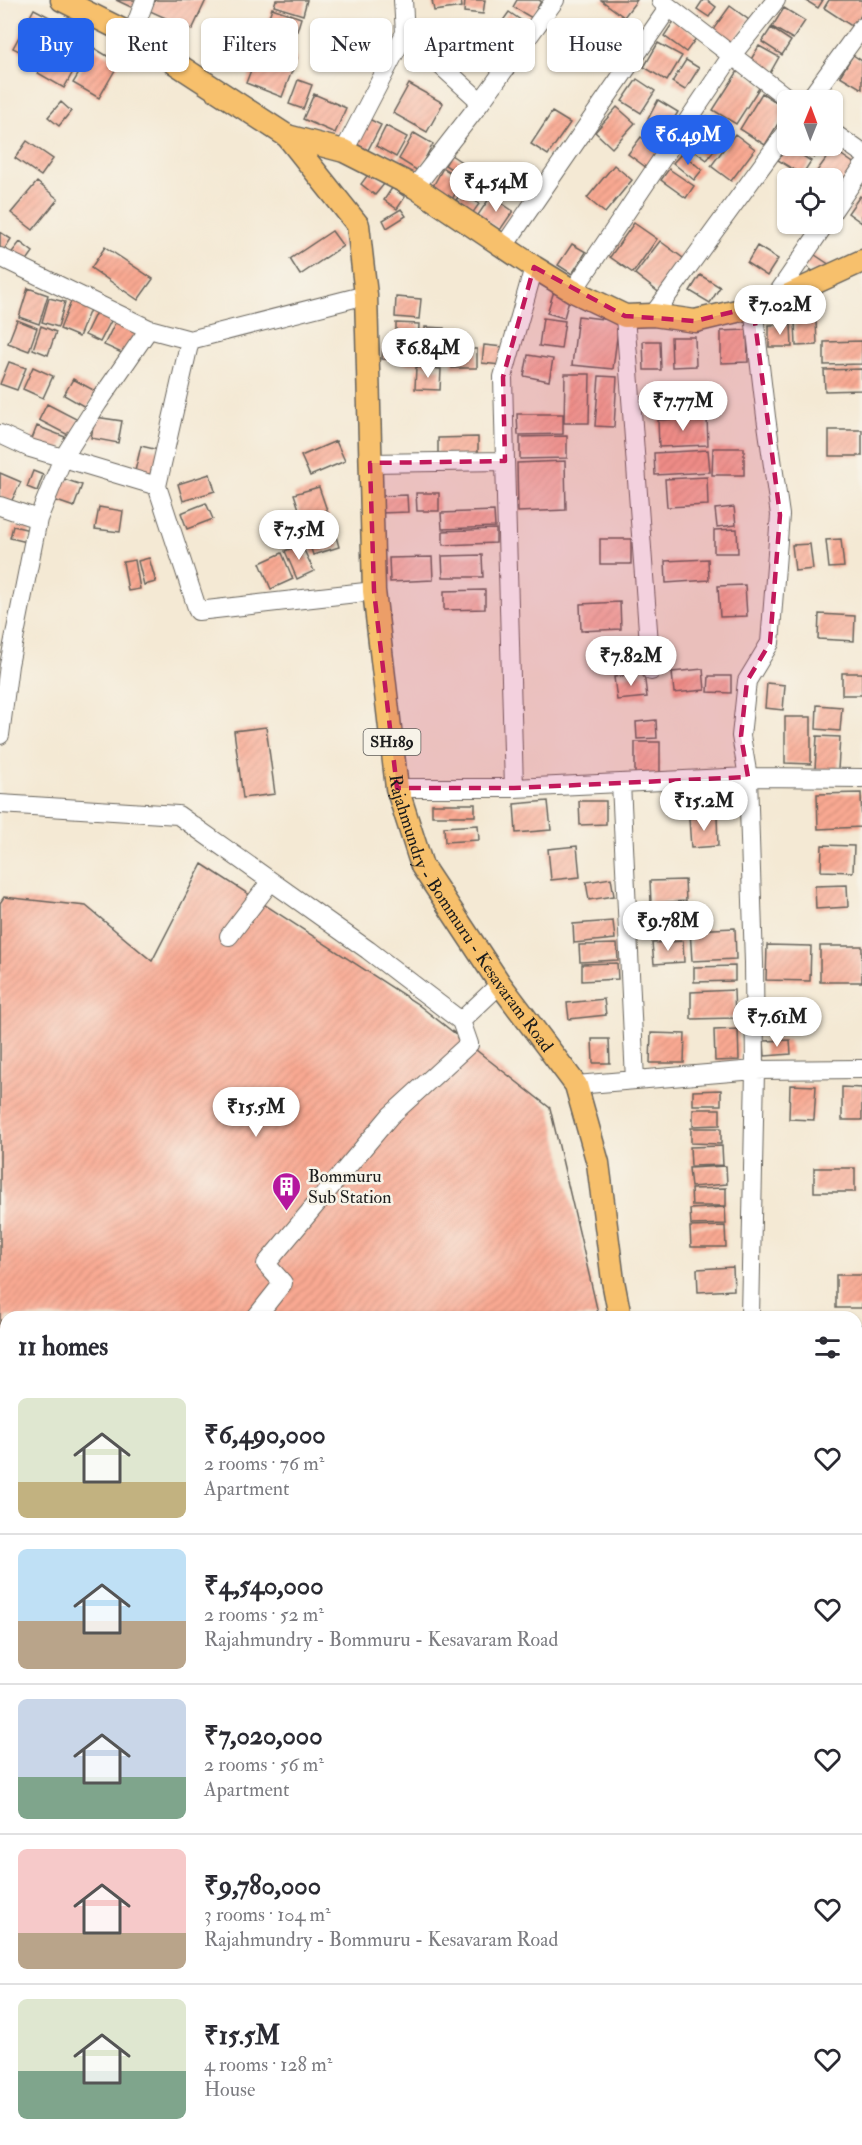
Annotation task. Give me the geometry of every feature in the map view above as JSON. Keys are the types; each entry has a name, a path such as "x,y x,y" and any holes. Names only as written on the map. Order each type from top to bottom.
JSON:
{"main road":[{"name":"Rajahmundry - Bommuru - Kesavaram Road","path":"62,0 106,22"},
{"name":"Rajahmundry - Bommuru - Kesavaram Road","path":"189,72 286,135 358,225 366,295 374,591 397,788 422,866 500,984 576,1085 598,1163 619,1311"},
{"path":"286,135 344,151 415,187 573,291 625,316 653,315 695,321 762,305 862,261"}],"street":[{"path":"138,18 145,0"},
{"path":"403,0 404,18"},
{"path":"415,187 481,102 555,0"},
{"path":"573,291 732,56 776,0"},
{"path":"504,246 664,3 777,90"},
{"path":"816,90 862,27"},
{"path":"344,151 404,35"},
{"path":"448,72 481,102"},
{"path":"843,140 862,153"},
{"path":"653,315 777,145"},
{"path":"843,196 862,168"},
{"path":"750,1311 755,1070 754,963 748,777 741,736 747,681 770,643 780,515 766,417 762,305 817,234"},
{"path":"0,257 150,330 190,340 366,295"},
{"path":"514,788 503,377 534,267"},
{"path":"625,316 651,671"},
{"path":"0,735 5,664 38,519 63,458 98,403 150,330"},
{"path":"190,340 157,486 198,611 374,591"},
{"path":"0,434 30,448 157,486"},
{"path":"370,463 505,461"},
{"path":"0,506 38,519"},
{"path":"397,788 514,788 748,777 862,778"},
{"path":"621,783 635,1080"},
{"path":"0,804 178,815 368,950 461,1021 469,1044 390,1116 266,1264 283,1283 261,1311"},
{"path":"229,936 271,881"},
{"path":"461,1021 500,984"},
{"path":"576,1085 755,1070 862,1069"}],"highlighted area":[{"path":"534,267 625,316 695,321 753,307 780,515 770,643 747,681 741,736 748,777 514,788 397,788 374,591 370,463 505,461 503,377"}],"building":[{"path":"116,0 137,0 133,8"},
{"path":"155,0 206,0 192,30 189,29 189,18 165,18 150,11"},
{"path":"276,0 307,0 303,15 274,6"},
{"path":"432,0 461,0 462,7 434,11"},
{"path":"465,0 485,0 483,14 464,12"},
{"path":"517,0 541,1 532,18 513,7"},
{"path":"601,0 637,0 624,17"},
{"path":"703,0 707,0 716,7 709,17 697,9"},
{"path":"805,0 823,0 818,8"},
{"path":"829,0 862,0 862,14 853,27 824,8"},
{"path":"730,6 749,20 731,45 712,31"},
{"path":"272,8 301,18 298,28 298,18 268,18"},
{"path":"784,8 805,21 793,39 772,27"},
{"path":"34,9 51,18 29,18"},
{"path":"509,12 518,18 505,18"},
{"path":"674,21 697,37 686,52 664,36"},
{"path":"771,28 791,41 782,55 762,42"},
{"path":"18,39 18,50 13,48"},
{"path":"658,43 682,56 667,81 644,67"},
{"path":"759,46 779,57 770,73 750,61"},
{"path":"94,48 106,55 106,72 114,72 99,98 73,83 80,72 94,72"},
{"path":"853,55 862,61 862,89 840,76"},
{"path":"686,60 699,68 685,90 672,82"},
{"path":"738,71 761,85 736,124 713,110"},
{"path":"39,72 73,72 64,88"},
{"path":"250,72 292,72 282,97 246,83"},
{"path":"637,79 655,91 641,113 622,101"},
{"path":"298,80 312,85 303,109 289,104"},
{"path":"409,84 443,103 427,132 393,113"},
{"path":"762,93 777,103 777,125 765,145 740,129"},
{"path":"314,94 346,108 335,133 303,119"},
{"path":"658,100 678,112 666,132 647,121"},
{"path":"61,102 71,111 59,126 48,117"},
{"path":"617,107 635,123 612,148 595,132"},
{"path":"552,112 570,123 548,155 531,144"},
{"path":"707,116 728,132 707,160 685,144"},
{"path":"367,118 381,125 368,150 354,143"},
{"path":"386,126 407,137 396,157 376,146"},
{"path":"414,133 433,144 418,171 399,159"},
{"path":"735,134 755,149 731,181 711,166"},
{"path":"641,137 660,151 647,168 628,154"},
{"path":"27,141 53,159 41,176 15,158"},
{"path":"682,153 702,170 694,180 673,163"},
{"path":"451,155 472,169 465,178 445,165"},
{"path":"781,156 803,156 811,161 806,168 791,168 778,160"},
{"path":"828,156 843,156 856,165 843,183 843,168 819,168"},
{"path":"614,165 632,180 605,213 587,198"},
{"path":"443,168 463,180 451,201 431,190"},
{"path":"669,169 694,186 686,198 661,180"},
{"path":"370,172 385,183 375,195 361,184"},
{"path":"37,182 58,199 33,230 11,213"},
{"path":"392,188 405,197 397,209 384,200"},
{"path":"463,191 479,204 472,214 456,200"},
{"path":"491,196 513,211 500,230 478,215"},
{"path":"860,196 862,198 862,223 848,213"},
{"path":"401,209 406,216 387,228 383,220"},
{"path":"634,223 657,239 633,273 610,257"},
{"path":"332,231 343,246 300,275 290,259"},
{"path":"0,232 11,239 0,256"},
{"path":"660,241 687,261 661,294 635,274"},
{"path":"20,242 33,252 23,266 9,256"},
{"path":"572,244 586,252 572,274 558,265"},
{"path":"757,246 778,259 767,276 747,263"},
{"path":"105,247 153,279 138,300 91,268"},
{"path":"809,251 830,265 822,277 801,263"},
{"path":"700,275 720,287 710,303 690,291"},
{"path":"28,288 48,295 39,324 19,317"},
{"path":"554,291 570,296 564,318 547,313"},
{"path":"396,297 421,299 419,319 395,317"},
{"path":"49,298 65,302 58,327 42,322"},
{"path":"72,299 91,307 79,337 60,329"},
{"path":"97,310 113,317 100,342 85,335"},
{"path":"578,316 619,321 613,369 572,365"},
{"path":"118,317 139,327 126,355 104,345"},
{"path":"543,318 565,321 561,349 539,346"},
{"path":"17,320 37,328 29,351 8,343"},
{"path":"795,320 816,320 817,345 796,346"},
{"path":"396,323 419,324 418,343 396,342"},
{"path":"791,324 792,347 769,347 769,325"},
{"path":"41,326 56,332 48,355 33,349"},
{"path":"425,327 444,328 444,344 425,344"},
{"path":"747,330 748,362 721,363 721,331"},
{"path":"671,337 695,337 696,366 672,367"},
{"path":"643,341 660,341 661,370 644,370"},
{"path":"862,341 862,364 824,365 824,342"},
{"path":"484,345 503,347 501,365 482,363"},
{"path":"383,347 401,348 400,360 382,359"},
{"path":"405,349 432,351 431,366 403,364"},
{"path":"452,349 477,349 477,368 452,368"},
{"path":"528,355 553,359 549,381 524,376"},
{"path":"9,362 26,368 17,390 0,384"},
{"path":"33,367 53,376 43,398 23,389"},
{"path":"416,367 441,369 440,390 415,389"},
{"path":"862,369 862,390 825,391 824,370"},
{"path":"565,374 590,374 589,423 564,423"},
{"path":"599,376 617,377 614,427 595,426"},
{"path":"73,379 97,392 87,408 64,395"},
{"path":"47,404 80,421 72,437 39,420"},
{"path":"517,414 563,414 563,434 518,435"},
{"path":"95,417 122,421 118,443 91,438"},
{"path":"707,417 708,445 659,447 658,420"},
{"path":"37,426 65,437 59,455 30,444"},
{"path":"829,430 862,430 862,456 829,456"},
{"path":"567,436 567,458 520,459 520,437"},
{"path":"478,437 478,457 438,458 438,438"},
{"path":"336,441 345,461 310,476 301,456"},
{"path":"141,446 163,451 157,476 135,471"},
{"path":"713,448 744,448 744,475 712,475"},
{"path":"708,450 710,472 655,475 654,453"},
{"path":"565,461 566,510 518,512 517,463"},
{"path":"33,471 43,475 37,491 27,487"},
{"path":"0,473 21,482 11,502 0,497"},
{"path":"210,474 215,491 183,501 178,484"},
{"path":"58,477 82,485 74,507 51,499"},
{"path":"707,477 708,505 667,507 665,479"},
{"path":"319,487 330,519 305,527 294,494"},
{"path":"416,493 439,493 439,511 417,511"},
{"path":"407,495 408,512 380,513 379,496"},
{"path":"206,503 213,519 187,529 181,513"},
{"path":"99,507 123,511 120,532 95,529"},
{"path":"734,507 736,525 717,527 715,509"},
{"path":"494,511 495,527 442,529 441,513"},
{"path":"332,522 339,547 313,555 305,530"},
{"path":"13,526 30,530 27,542 10,538"},
{"path":"496,529 496,543 443,545 443,531"},
{"path":"737,529 738,553 714,553 714,530"},
{"path":"600,539 631,539 631,564 600,564"},
{"path":"841,539 844,567 829,568 826,540"},
{"path":"301,544 314,571 297,579 285,551"},
{"path":"810,544 813,569 795,571 792,545"},
{"path":"282,553 293,579 271,589 260,563"},
{"path":"482,555 483,577 443,577 442,556"},
{"path":"432,557 433,580 390,582 389,558"},
{"path":"149,558 156,582 144,585 138,561"},
{"path":"708,559 709,580 666,583 665,561"},
{"path":"135,560 140,589 128,591 123,562"},
{"path":"745,585 747,616 720,617 718,586"},
{"path":"485,590 485,609 444,610 444,591"},
{"path":"620,602 621,629 581,631 580,604"},
{"path":"819,614 855,616 854,641 818,639"},
{"path":"703,669 705,690 674,693 672,672"},
{"path":"644,673 647,697 617,700 614,677"},
{"path":"842,673 862,673 862,695 842,695"},
{"path":"709,676 731,676 731,693 708,692"},
{"path":"767,683 785,685 783,710 765,708"},
{"path":"817,705 842,707 840,731 816,729"},
{"path":"785,717 811,717 811,764 785,763"},
{"path":"656,720 657,738 637,739 636,722"},
{"path":"266,727 275,794 243,798 234,731"},
{"path":"817,736 840,737 838,770 815,769"},
{"path":"635,742 660,742 660,777 635,777"},
{"path":"861,793 862,827 818,829 817,794"},
{"path":"548,801 551,830 516,833 514,804"},
{"path":"579,801 606,801 606,824 580,825"},
{"path":"432,804 475,804 475,816 432,816"},
{"path":"717,816 718,846 691,848 689,818"},
{"path":"478,825 479,840 445,842 444,827"},
{"path":"822,845 854,846 853,872 821,871"},
{"path":"577,846 580,877 551,880 548,849"},
{"name":"Bommuru Sub Station","path":"202,864 416,1003 550,1108 598,1311 0,1311 0,903 4,897 86,906 152,961"},
{"path":"611,878 614,896 589,900 586,882"},
{"path":"685,880 686,901 651,903 650,881"},
{"path":"847,885 848,907 816,909 815,886"},
{"path":"686,906 687,933 648,935 647,908"},
{"path":"613,921 615,939 574,943 573,924"},
{"path":"735,928 736,959 692,961 690,930"},
{"path":"683,941 684,962 654,964 652,943"},
{"path":"617,944 618,960 580,962 579,945"},
{"path":"767,945 811,946 810,981 766,980"},
{"path":"820,946 862,946 862,982 820,982"},
{"path":"617,963 618,979 582,981 582,964"},
{"path":"735,966 735,981 694,982 694,967"},
{"path":"734,990 735,1018 691,1019 691,992"},
{"path":"604,999 606,1015 569,1019 567,1003"},
{"path":"766,1016 800,1016 800,1032 766,1032"},
{"path":"738,1029 739,1060 715,1061 714,1030"},
{"path":"651,1033 685,1034 684,1063 650,1063"},
{"path":"592,1039 609,1039 610,1063 593,1063"},
{"path":"790,1040 791,1054 765,1056 764,1041"},
{"path":"790,1085 816,1086 814,1120 789,1119"},
{"path":"842,1087 862,1088 862,1120 842,1120"},
{"path":"721,1090 721,1105 693,1105 693,1091"},
{"path":"693,1109 720,1109 720,1125 693,1126"},
{"path":"691,1128 721,1128 721,1144 691,1143"},
{"path":"722,1146 723,1165 691,1166 690,1147"},
{"path":"726,1166 727,1184 691,1187 689,1168"},
{"path":"814,1168 855,1168 855,1192 814,1192"},
{"path":"726,1188 726,1206 692,1206 691,1189"},
{"path":"725,1207 726,1224 691,1225 690,1209"},
{"path":"725,1226 726,1247 691,1247 690,1227"},
{"path":"733,1267 734,1290 698,1292 697,1269"},
{"path":"836,1275 862,1275 862,1308 836,1308"}],"place":[{"name":"Bommuru Sub Station","path":"287,1212"}]}
